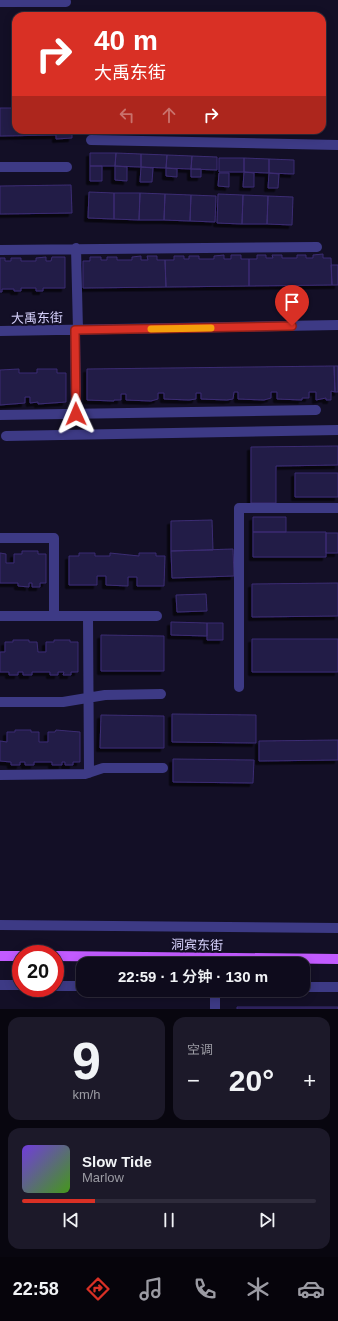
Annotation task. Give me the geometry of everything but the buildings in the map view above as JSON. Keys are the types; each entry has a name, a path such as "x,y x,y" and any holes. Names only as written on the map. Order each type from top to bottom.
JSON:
{"main road":[{"path":"0,956 12,956"},
{"name":"洞宾东街","path":"64,956 87,957"},
{"name":"洞宾东街","path":"310,959 338,959"}],"street":[{"path":"0,2 66,2"},
{"path":"91,140 338,145"},
{"path":"0,167 67,167"},
{"path":"0,250 76,248 317,247"},
{"path":"76,248 76,414"},
{"name":"大禹东街","path":"0,331 338,325"},
{"path":"0,415 316,410"},
{"path":"6,436 338,430"},
{"path":"240,687 239,508 338,508"},
{"path":"0,538 54,538 54,616"},
{"path":"0,616 157,616"},
{"path":"88,616 89,773"},
{"path":"0,702 63,702 105,695 162,694"},
{"path":"0,775 89,773 103,768 163,768"},
{"path":"0,925 338,928"},
{"path":"0,985 12,985"},
{"path":"64,986 76,986"},
{"path":"310,987 338,987"},
{"path":"214,1009 215,997"}],"slow traffic":[{"path":"151,329 211,328"}],"route":[{"path":"76,414 75,330 292,326"}]}
